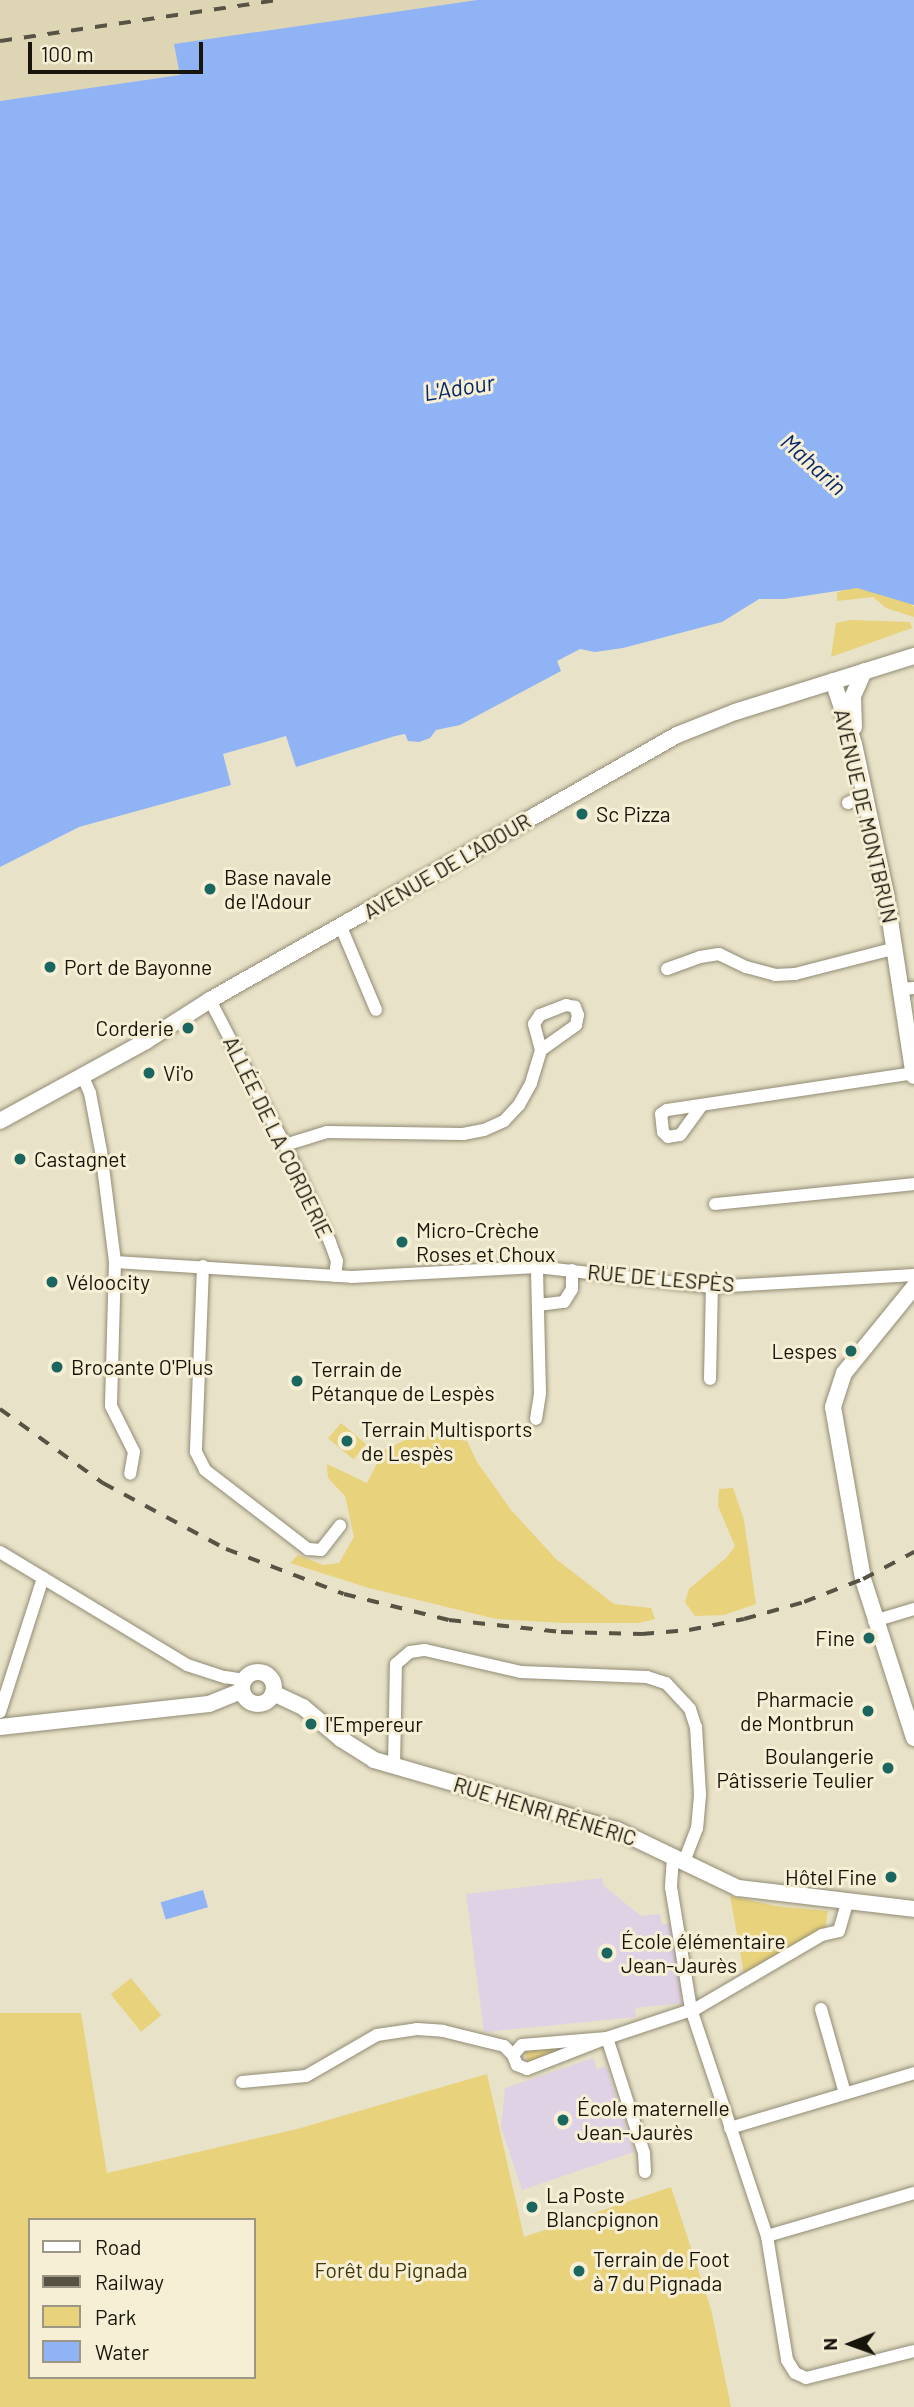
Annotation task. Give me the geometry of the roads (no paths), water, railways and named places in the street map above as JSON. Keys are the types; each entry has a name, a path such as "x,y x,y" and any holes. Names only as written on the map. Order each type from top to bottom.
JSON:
{"street":[{"name":"AVENUE DE L'ADOUR","path":"0,1121 146,1041 210,1000 677,735 735,712 914,656"},
{"path":"854,744 853,696 864,671"},
{"name":"AVENUE DE MONTBRUN","path":"833,681 854,744 896,948 908,989 914,1074"},
{"path":"848,803 866,795"},
{"path":"341,927 376,1010"},
{"path":"667,969 719,954 746,967 775,975 795,974 896,948"},
{"name":"ALLÉE DE LA CORDERIE","path":"210,1000 285,1145 333,1251 337,1270 335,1276"},
{"path":"285,1145 327,1132 463,1133 484,1130 503,1121 519,1105 531,1083 541,1050"},
{"path":"702,1105 914,1074"},
{"path":"82,1075 90,1093 101,1151 115,1262 111,1406 134,1452 130,1474"},
{"path":"715,1203 914,1184"},
{"name":"RUE DE LESPÈS","path":"115,1262 335,1276 439,1274 512,1266 537,1267 712,1287 914,1275"},
{"path":"203,1266 196,1452 205,1470 308,1549 321,1550 340,1526"},
{"path":"536,1419 540,1393 537,1267"},
{"path":"538,1305 564,1302 572,1289 572,1270"},
{"path":"710,1379 712,1287"},
{"path":"914,1287 844,1373 833,1407 860,1567 874,1621 914,1738"},
{"path":"0,1552 187,1665 243,1685"},
{"path":"0,1712 43,1578"},
{"path":"874,1621 914,1609"},
{"path":"394,1766 396,1664 410,1652 425,1650 521,1672 647,1676 657,1679 677,1693 690,1709 696,1727 699,1806 697,1828 678,1860 671,1887 691,2009 767,2236 788,2360 795,2373 806,2378 914,2351"},
{"path":"0,1727 209,1704 243,1685 252,1673 262,1672 273,1682 273,1693 267,1701 257,1704 247,1700 243,1685"},
{"name":"RUE HENRI RÉNÉRIC","path":"273,1693 303,1707 361,1754 394,1766 618,1830 738,1888 914,1909"},
{"path":"242,2082 306,2076 377,2035 417,2029 443,2031 504,2046 513,2055 517,2066 527,2069 691,2009 822,1935 839,1931 847,1903"},
{"path":"821,2009 845,2094"},
{"path":"513,2055 522,2045 607,2038"},
{"path":"607,2038 644,2153 645,2172"},
{"path":"730,2128 914,2073"},
{"path":"767,2236 914,2193"}],"water":[{"path":"477,0 914,0 914,605 857,588 784,599 759,599 722,622 623,648 595,652 580,649 557,661 561,671 460,725 436,730 430,738 419,742 408,741 405,734 395,736 296,767 286,736 223,754 231,785 79,827 0,867 0,101 180,75 174,44"},
{"path":"203,1890 208,1907 166,1919 161,1902"}],"railway":[{"path":"0,41 277,0"},
{"path":"0,1409 103,1483 226,1549 344,1594 449,1620 561,1632 642,1634 689,1630 744,1619 804,1602 863,1579 914,1552"}],"place":[{"name":"Sc Pizza","path":"582,814"},
{"name":"Base navale de l'Adour","path":"210,889"},
{"name":"Port de Bayonne","path":"50,967"},
{"name":"Corderie","path":"188,1028"},
{"name":"Vi'o","path":"149,1073"},
{"name":"Castagnet","path":"20,1159"},
{"name":"Micro-Crèche Roses et Choux","path":"402,1242"},
{"name":"Véloocity","path":"52,1282"},
{"name":"Lespes","path":"851,1351"},
{"name":"Brocante O'Plus","path":"57,1367"},
{"name":"Terrain de Pétanque de Lespès","path":"297,1381"},
{"name":"Terrain Multisports de Lespès","path":"347,1441"},
{"name":"Fine","path":"869,1638"},
{"name":"Pharmacie de Montbrun","path":"868,1711"},
{"name":"l'Empereur","path":"311,1724"},
{"name":"Boulangerie Pâtisserie Teulier","path":"888,1768"},
{"name":"Hôtel Fine","path":"891,1877"},
{"name":"École élémentaire Jean-Jaurès","path":"607,1953"},
{"name":"École maternelle Jean-Jaurès","path":"563,2120"},
{"name":"La Poste Blancpignon","path":"532,2207"},
{"name":"Terrain de Foot à 7 du Pignada","path":"579,2271"}],"water label":[{"name":"L'Adour","path":"459,387"},
{"name":"Maharin","path":"814,464"}],"park label":[{"name":"Forêt du Pignada","path":"391,2270"}]}
